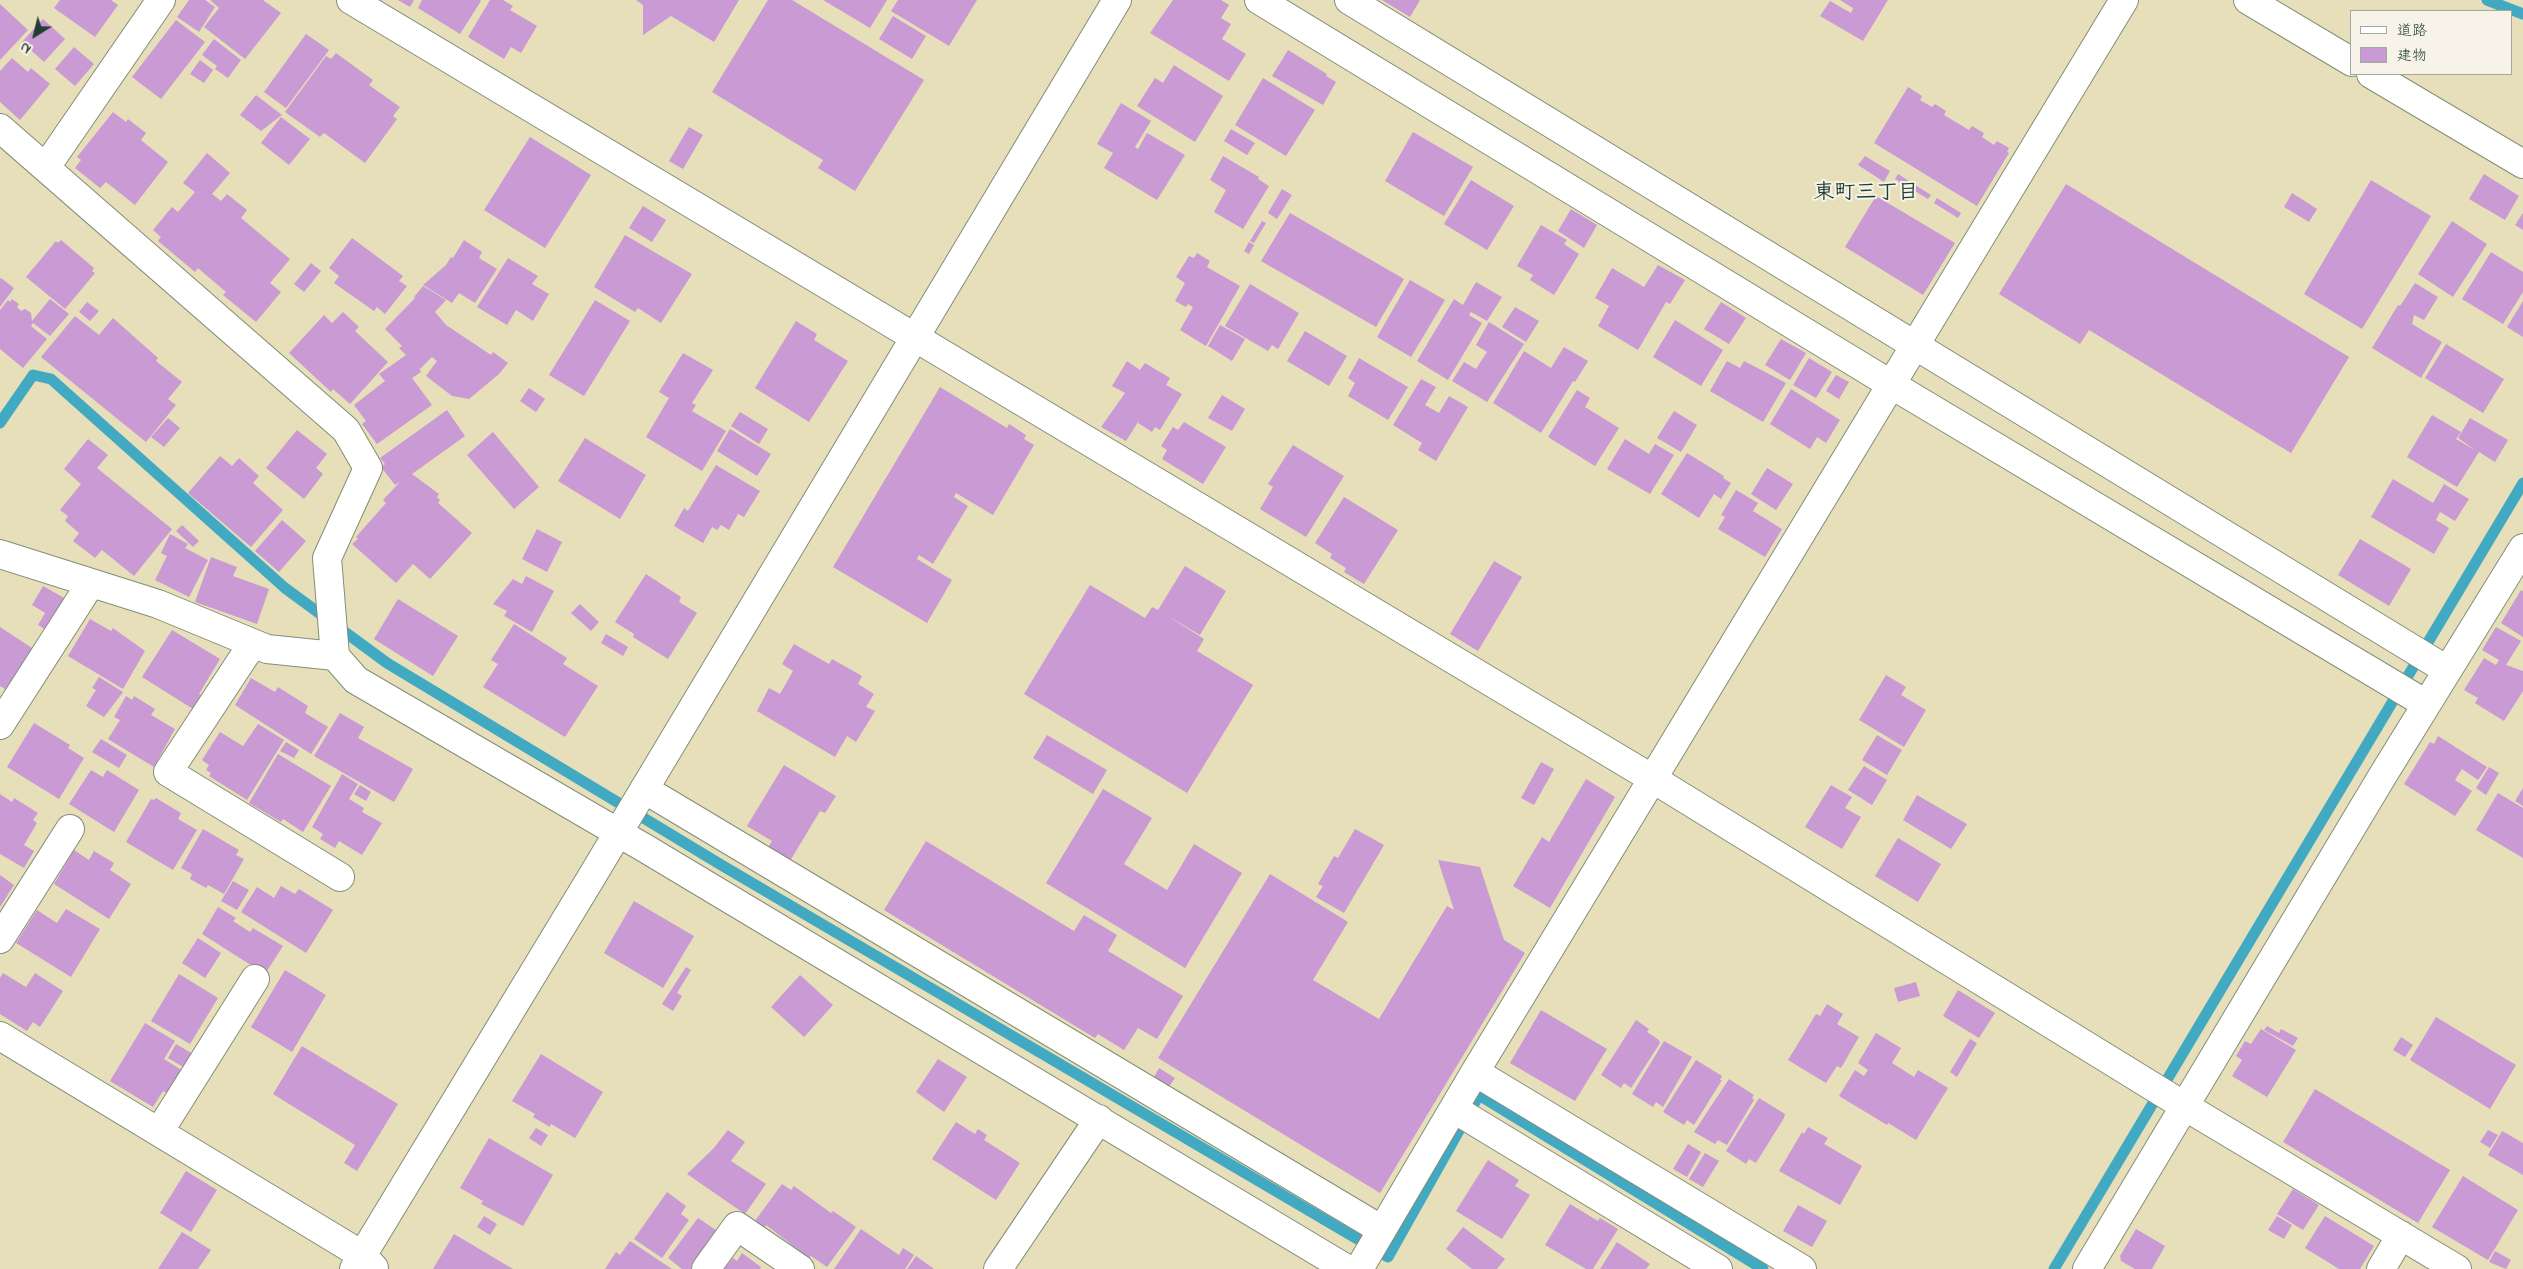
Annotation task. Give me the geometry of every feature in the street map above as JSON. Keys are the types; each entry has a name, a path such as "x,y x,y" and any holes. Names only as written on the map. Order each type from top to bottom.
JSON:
{"street":[{"path":"46,167 161,0"},
{"path":"351,0 1653,779 2186,1107 2457,1269"},
{"path":"0,1036 159,1132 364,1264 644,789 1117,0"},
{"path":"1259,0 1892,385 2426,704"},
{"path":"1349,0 2447,670"},
{"path":"1359,1269 1475,1072 2124,0"},
{"path":"2248,0 2350,61"},
{"path":"2374,75 2523,164"},
{"path":"0,128 346,430 368,468 327,558 335,656 356,680 618,833 1347,1269"},
{"path":"2087,1269 2186,1107 2426,704 2523,548"},
{"path":"0,554 158,604 267,649 335,656"},
{"path":"0,726 90,583"},
{"path":"253,643 168,772 340,878"},
{"path":"644,789 1382,1230"},
{"path":"0,939 70,829"},
{"path":"159,1132 255,979"},
{"path":"1475,1072 1802,1269"},
{"path":"1454,1109 1718,1269"},
{"path":"998,1269 1099,1119"},
{"path":"706,1269 737,1226 800,1269"},
{"path":"2381,1269 2401,1235"}],"building":[{"path":"60,0 111,0 118,5 95,37 54,8"},
{"path":"189,0 205,0 215,7 199,32 177,17"},
{"path":"210,0 263,0 281,13 245,59 204,27 219,8"},
{"path":"398,0 414,0 410,7"},
{"path":"422,0 481,1 460,34 418,8"},
{"path":"490,0 503,0 513,6 510,10 537,26 521,53 511,47 504,59 468,37"},
{"path":"636,0 739,0 714,42 671,16 643,35 643,5"},
{"path":"768,0 792,0 924,80 855,191 818,168 823,160 712,92"},
{"path":"823,0 887,0 870,28"},
{"path":"898,0 977,0 949,46 891,11"},
{"path":"1173,0 1221,0 1229,5 1221,18 1231,24 1222,39 1246,54 1229,81 1150,33"},
{"path":"1382,0 1420,0 1410,17"},
{"path":"1840,0 1888,0 1863,41 1820,16 1830,1 1851,13 1853,8"},
{"path":"0,4 28,30 0,60"},
{"path":"893,16 926,36 912,59 879,39"},
{"path":"43,19 65,39 44,62 22,42"},
{"path":"176,20 205,42 161,99 132,77"},
{"path":"306,34 329,50 286,108 264,92"},
{"path":"214,39 241,60 228,78 215,69 217,66 202,55"},
{"path":"74,47 94,64 75,86 55,69"},
{"path":"1288,50 1327,74 1326,76 1336,82 1323,105 1272,76"},
{"path":"336,53 373,80 369,85 400,107 393,116 397,119 365,163 324,133 320,137 285,112 326,56 331,59"},
{"path":"12,58 28,72 31,68 50,84 20,120 0,102 0,71"},
{"path":"200,60 213,70 204,83 190,74"},
{"path":"1174,65 1223,96 1195,142 1137,106 1155,78 1163,83"},
{"path":"1263,78 1315,110 1286,156 1235,125"},
{"path":"1908,87 1922,96 1920,100 1932,107 1935,104 1946,111 1944,115 1969,130 1972,126 1984,133 1982,137 1994,145 1997,141 2009,148 2007,152 2009,153 1977,206 1874,143"},
{"path":"256,95 282,115 261,131 240,115"},
{"path":"1121,103 1151,121 1135,147 1138,149 1147,133 1185,155 1157,200 1104,168 1113,153 1097,144"},
{"path":"113,112 126,122 128,119 146,133 141,140 168,162 135,205 106,182 100,188 75,168 81,160 77,157"},
{"path":"281,117 310,139 289,165 261,143"},
{"path":"689,127 703,135 683,169 669,161"},
{"path":"1231,129 1255,143 1247,155 1224,141"},
{"path":"1413,132 1473,167 1444,216 1385,181"},
{"path":"530,137 591,175 545,248 484,210"},
{"path":"207,153 230,173 212,194 221,201 227,194 247,210 241,218 290,259 270,283 281,292 256,322 223,295 226,292 198,268 195,272 158,241 161,237 153,230 172,207 178,212 195,192 183,183"},
{"path":"1223,156 1259,177 1258,179 1269,186 1243,229 1214,212 1226,190 1210,180"},
{"path":"1865,156 1890,171 1884,182 1858,165"},
{"path":"1898,174 1931,195 1928,199 1895,179"},
{"path":"2484,174 2519,196 2505,220 2469,199"},
{"path":"1471,180 1514,206 1487,250 1444,224"},
{"path":"2371,180 2431,216 2362,329 2304,294"},
{"path":"2066,184 2349,357 2291,453 2089,330 2080,344 1999,294"},
{"path":"1282,189 1292,195 1277,219 1268,213"},
{"path":"2292,193 2317,209 2309,222 2284,207"},
{"path":"1876,196 1955,243 1923,295 1845,247"},
{"path":"1937,198 1961,213 1958,218 1934,203"},
{"path":"643,206 666,220 652,242 629,228"},
{"path":"1571,209 1597,225 1584,248 1558,231"},
{"path":"1290,213 1404,279 1376,327 1261,261"},
{"path":"2523,213 2523,230 2515,225"},
{"path":"1262,221 1266,223 1254,243 1250,241"},
{"path":"2452,221 2487,244 2453,297 2418,274"},
{"path":"1541,225 1567,240 1564,244 1579,254 1554,295 1530,280 1533,275 1517,266"},
{"path":"625,235 692,274 661,323 638,308 635,312 594,287"},
{"path":"352,238 403,276 399,281 407,286 385,314 377,307 374,311 334,283 339,276 329,268"},
{"path":"61,240 94,268 92,271 95,273 65,309 26,277 56,241 58,243"},
{"path":"464,240 482,252 479,258 497,269 475,303 459,293 452,303 423,285 446,265 451,257 453,258"},
{"path":"1249,242 1254,245 1249,254 1244,251"},
{"path":"2491,252 2523,272 2523,292 2503,324 2462,299"},
{"path":"1197,253 1210,261 1207,267 1240,286 1206,346 1180,330 1193,307 1188,304 1186,307 1175,301 1185,283 1176,277 1189,256 1194,258"},
{"path":"508,258 538,276 532,284 549,294 533,321 516,310 507,325 477,307"},
{"path":"311,263 321,271 304,292 294,284"},
{"path":"1658,265 1685,280 1670,304 1666,302 1638,350 1598,326 1609,306 1595,298 1612,268 1644,287"},
{"path":"0,279 14,288 0,307"},
{"path":"1410,280 1445,300 1411,357 1377,337"},
{"path":"1476,282 1502,297 1487,321 1471,312 1469,315 1482,323 1448,380 1417,361 1454,299 1463,305"},
{"path":"2415,283 2438,297 2424,320 2414,315 2412,324 2442,342 2421,378 2372,348 2398,305 2400,306"},
{"path":"1250,284 1299,313 1278,349 1272,345 1268,351 1225,326"},
{"path":"423,286 446,300 435,312 446,325 491,355 493,352 508,363 499,374 469,399 452,396 426,376 437,361 432,357 420,369 418,366 421,372 412,378 432,405 377,444 362,424 366,421 354,405 385,381 379,374 406,355 399,348 402,346 385,329 415,298"},
{"path":"12,299 19,304 17,307 21,311 25,309 31,313 32,321 50,299 69,314 50,336 33,323 31,326 47,339 23,368 0,349 0,310 8,300 10,302"},
{"path":"595,300 630,321 584,396 549,375"},
{"path":"2523,301 2523,337 2507,327"},
{"path":"87,302 99,311 90,321 79,312"},
{"path":"1721,302 1746,318 1729,344 1704,329"},
{"path":"1515,307 1539,321 1526,342 1502,327"},
{"path":"343,312 359,327 355,331 388,362 350,404 333,389 331,392 289,353 324,315 332,323"},
{"path":"75,316 99,335 113,318 158,358 156,361 182,382 168,399 176,405 146,442 41,357"},
{"path":"1675,320 1723,350 1701,386 1653,357"},
{"path":"796,321 817,334 814,340 848,361 809,422 755,388"},
{"path":"1489,322 1524,344 1487,402 1452,381 1464,362 1476,369 1487,352 1476,345"},
{"path":"1220,325 1245,339 1232,361 1208,346"},
{"path":"1305,331 1347,356 1329,386 1287,361"},
{"path":"1781,339 1806,353 1790,380 1765,365"},
{"path":"2446,344 2504,379 2483,413 2425,378"},
{"path":"1564,347 1588,361 1575,382 1573,381 1541,433 1493,403 1524,351 1551,368"},
{"path":"683,353 713,370 692,403 696,405 692,411 726,431 702,471 646,437 669,398 659,392"},
{"path":"1359,358 1408,387 1388,420 1348,396 1355,383 1348,378"},
{"path":"1809,358 1832,372 1816,398 1793,385"},
{"path":"1127,361 1140,370 1145,363 1170,378 1166,385 1182,394 1160,430 1155,427 1152,432 1138,423 1140,419 1126,441 1101,427 1125,393 1112,386"},
{"path":"1727,361 1740,368 1744,361 1786,383 1763,422 1710,391"},
{"path":"1836,375 1849,382 1839,399 1826,391"},
{"path":"1421,379 1436,387 1425,405 1439,413 1449,396 1468,407 1436,461 1418,450 1422,443 1393,425"},
{"path":"940,387 1007,428 1009,424 1026,435 1024,439 1034,445 993,515 956,493 954,497 968,506 933,564 919,555 917,559 952,580 927,623 833,567"},
{"path":"529,388 545,399 536,412 520,401"},
{"path":"1791,389 1840,420 1826,443 1817,437 1810,449 1770,424"},
{"path":"1577,390 1590,398 1585,407 1619,428 1595,466 1548,437"},
{"path":"1222,395 1245,409 1232,431 1208,418"},
{"path":"447,410 465,436 412,474 439,494 437,497 440,500 438,503 472,533 430,579 413,564 396,583 352,544 386,503 383,500 400,482 395,485 381,467 385,464 380,458"},
{"path":"1674,411 1697,425 1681,452 1657,438"},
{"path":"740,412 768,429 759,444 731,426"},
{"path":"2432,415 2461,432 2456,439 2475,450 2458,438 2470,418 2508,440 2495,462 2479,452 2457,487 2407,457"},
{"path":"168,418 180,428 164,447 151,437"},
{"path":"1184,422 1226,447 1203,484 1162,459 1167,450 1161,446 1173,427 1178,430"},
{"path":"730,429 771,454 757,476 717,451"},
{"path":"297,430 327,454 316,468 323,474 304,499 266,468"},
{"path":"493,432 539,487 514,509 467,455"},
{"path":"585,438 646,475 620,519 558,481"},
{"path":"88,439 108,455 97,468 172,529 134,576 102,550 95,558 73,541 79,533 65,521 68,516 60,510 81,484 64,469"},
{"path":"1625,439 1649,454 1655,444 1674,455 1650,494 1607,469"},
{"path":"1293,445 1344,476 1306,537 1260,509 1273,487 1268,484"},
{"path":"1687,453 1724,476 1723,478 1731,483 1721,499 1714,494 1699,518 1661,494"},
{"path":"220,456 232,466 239,458 259,476 253,483 283,510 251,547 188,493"},
{"path":"716,465 760,491 744,517 738,514 729,530 721,525 717,530 712,527 703,543 674,526 684,508 688,511"},
{"path":"1767,468 1793,484 1776,510 1751,494"},
{"path":"2393,479 2433,503 2444,484 2469,499 2455,521 2440,512 2436,520 2449,528 2434,554 2371,517"},
{"path":"1736,490 1758,503 1753,511 1782,529 1765,557 1718,529 1725,517 1721,515"},
{"path":"1344,497 1398,530 1364,584 1344,572 1346,568 1330,558 1332,554 1315,543"},
{"path":"282,520 306,541 279,572 255,551"},
{"path":"182,525 199,541 193,547 176,531"},
{"path":"537,529 562,542 547,572 522,559"},
{"path":"170,534 188,544 185,548 208,560 189,597 155,580 167,556 161,553"},
{"path":"2360,539 2411,569 2389,606 2338,575"},
{"path":"211,557 237,567 233,576 269,589 257,624 195,602"},
{"path":"1494,561 1522,577 1478,651 1450,634"},
{"path":"1185,566 1226,591 1200,635 1166,615 1204,639 1197,651 1253,685 1187,793 1024,694 1090,585 1145,618 1152,607 1158,610"},
{"path":"646,574 681,597 679,602 697,613 668,659 633,637 634,634 615,622"},
{"path":"526,576 554,591 532,632 504,616 507,611 493,604 513,579 522,584"},
{"path":"43,586 66,599 48,631 38,625 45,613 32,605"},
{"path":"2521,590 2523,591 2523,637 2501,623"},
{"path":"398,599 458,636 433,676 374,639"},
{"path":"580,604 599,622 591,631 571,613"},
{"path":"90,619 111,631 113,628 145,651 123,689 68,656"},
{"path":"514,624 567,658 563,664 598,686 565,737 483,687 498,664 491,660"},
{"path":"0,627 35,650 8,691 0,686"},
{"path":"2496,627 2521,641 2506,665 2523,671 2523,691 2504,721 2475,703 2478,698 2464,690 2484,658 2496,665 2499,660 2482,650"},
{"path":"172,630 220,659 199,694 201,695 193,709 142,677"},
{"path":"606,634 628,647 623,656 601,643"},
{"path":"794,644 829,664 832,659 862,676 858,684 874,694 866,707 875,711 856,742 847,736 835,757 757,711 769,688 780,694 793,671 782,664"},
{"path":"1886,675 1906,687 1901,695 1926,710 1904,747 1859,720"},
{"path":"99,677 123,692 104,717 86,706 96,690 92,688"},
{"path":"251,678 275,692 278,687 308,706 305,713 328,727 311,754 235,705"},
{"path":"126,696 132,700 134,696 155,709 151,715 175,729 154,767 108,739 120,720 114,717"},
{"path":"340,713 364,727 358,738 413,769 394,802 314,756"},
{"path":"34,723 70,745 68,748 84,758 59,799 7,767"},
{"path":"258,724 284,740 247,800 209,776 211,773 206,770 209,765 202,760 220,732 243,746"},
{"path":"1047,735 1107,770 1093,794 1033,758"},
{"path":"1877,735 1902,750 1887,775 1862,760"},
{"path":"2438,736 2487,767 2478,780 2462,769 2455,780 2472,791 2455,816 2404,784 2430,742 2434,744"},
{"path":"101,739 127,755 119,768 92,752"},
{"path":"286,742 299,750 294,758 280,751"},
{"path":"278,754 331,786 303,832 283,819 281,822 249,803"},
{"path":"1541,762 1554,769 1534,805 1521,798"},
{"path":"784,765 836,796 825,813 820,811 790,861 768,848 772,841 747,826"},
{"path":"1864,766 1887,780 1872,805 1848,790"},
{"path":"2489,767 2499,773 2486,795 2476,788"},
{"path":"91,770 103,777 107,770 139,790 114,832 69,804"},
{"path":"342,774 358,784 349,799 364,808 362,812 382,823 362,855 339,841 335,848 320,839 323,834 312,827"},
{"path":"1586,779 1615,797 1550,908 1513,886 1542,837 1549,842"},
{"path":"360,785 371,792 366,801 354,794"},
{"path":"1831,785 1852,797 1845,808 1861,817 1842,849 1805,827"},
{"path":"2523,788 2523,806 2515,801"},
{"path":"1103,789 1152,818 1124,864 1167,890 1194,844 1242,873 1185,968 1046,883"},
{"path":"2498,793 2523,808 2523,858 2476,830"},
{"path":"0,794 12,802 14,798 38,813 33,820 37,823 24,845 34,851 24,868 0,854"},
{"path":"1917,795 1967,824 1951,849 1903,820"},
{"path":"156,798 181,813 178,819 197,830 173,870 126,842 151,799 154,800"},
{"path":"203,829 239,850 236,855 244,859 224,894 208,885 206,888 190,879 192,874 181,868"},
{"path":"1355,829 1384,845 1344,913 1316,897 1323,886 1318,884 1334,856 1338,858"},
{"path":"1898,838 1941,864 1918,902 1875,876"},
{"path":"926,841 1074,931 1084,915 1117,935 1108,951 1183,996 1157,1039 1138,1028 1124,1050 1098,1034 1095,1038 884,910"},
{"path":"74,850 89,860 94,851 114,863 110,870 131,884 109,919 54,884"},
{"path":"1438,860 1480,867 1504,940 1525,953 1380,1193 1158,1058 1270,874 1348,922 1313,980 1379,1019 1447,906 1454,910"},
{"path":"0,875 14,885 0,907"},
{"path":"233,881 249,890 237,910 221,901"},
{"path":"281,886 295,894 299,889 333,910 306,953 241,912 257,887 274,898"},
{"path":"634,901 694,936 663,988 604,953"},
{"path":"218,907 236,918 233,921 250,932 253,928 283,946 265,974 202,934"},
{"path":"66,909 100,929 71,977 16,943 37,910 57,923"},
{"path":"198,938 221,953 205,978 182,963"},
{"path":"686,967 691,970 677,993 682,996 673,1011 662,1004"},
{"path":"285,970 326,995 292,1052 251,1027"},
{"path":"3,973 26,987 35,973 63,991 40,1027 33,1022 27,1031 0,1014 0,978"},
{"path":"179,974 218,998 190,1044 151,1021"},
{"path":"800,975 833,1005 804,1037 771,1007"},
{"path":"1916,982 1920,996 1898,1002 1894,988"},
{"path":"1958,990 1995,1013 1979,1038 1943,1016"},
{"path":"1827,1004 1843,1014 1837,1024 1859,1037 1841,1068 1837,1066 1826,1083 1788,1060 1816,1014 1820,1016"},
{"path":"1541,1010 1607,1049 1575,1101 1510,1063"},
{"path":"2436,1017 2516,1065 2490,1109 2410,1060"},
{"path":"1636,1020 1649,1029 1647,1032 1659,1040 1660,1043 1631,1088 1624,1083 1621,1088 1601,1075"},
{"path":"145,1023 175,1041 164,1059 186,1073 172,1096 163,1091 153,1107 110,1081"},
{"path":"2267,1026 2279,1033 2281,1029 2298,1038 2293,1046 2264,1030"},
{"path":"2261,1029 2296,1050 2267,1097 2232,1076 2242,1060 2236,1056 2245,1041 2251,1044"},
{"path":"1876,1033 1901,1048 1892,1063 1914,1077 1918,1070 1948,1088 1916,1140 1839,1096 1855,1070 1864,1076 1868,1070 1858,1063"},
{"path":"2401,1037 2413,1045 2405,1057 2393,1050"},
{"path":"1970,1039 1977,1043 1957,1077 1950,1072"},
{"path":"1664,1041 1692,1057 1663,1107 1656,1102 1653,1107 1632,1094"},
{"path":"176,1044 193,1054 185,1068 168,1058"},
{"path":"302,1046 398,1104 357,1171 344,1163 355,1145 273,1094"},
{"path":"541,1054 603,1092 575,1138 551,1124 550,1127 533,1117 535,1114 512,1101"},
{"path":"938,1059 967,1077 944,1112 916,1092"},
{"path":"1696,1060 1722,1076 1720,1080 1722,1080 1694,1125 1687,1120 1684,1125 1663,1112"},
{"path":"1159,1068 1175,1078 1168,1088 1153,1079"},
{"path":"1729,1079 1754,1095 1752,1098 1754,1100 1727,1145 1718,1140 1715,1144 1694,1132"},
{"path":"2315,1089 2450,1170 2418,1223 2283,1142"},
{"path":"1759,1098 1785,1114 1756,1163 1749,1159 1746,1164 1726,1151"},
{"path":"956,1122 975,1134 978,1129 987,1135 984,1140 1020,1163 996,1200 932,1159"},
{"path":"1808,1127 1828,1138 1824,1144 1862,1166 1840,1205 1779,1171 1802,1132 1804,1134"},
{"path":"536,1128 548,1135 541,1146 529,1138"},
{"path":"728,1130 745,1142 731,1161 766,1184 745,1214 687,1174 713,1149"},
{"path":"2488,1130 2498,1135 2490,1148 2480,1142"},
{"path":"2502,1131 2523,1143 2523,1175 2488,1155"},
{"path":"489,1138 553,1175 523,1226 481,1204 483,1201 460,1188"},
{"path":"1688,1144 1701,1152 1687,1177 1673,1169"},
{"path":"1705,1153 1719,1161 1703,1187 1689,1179"},
{"path":"1488,1160 1519,1180 1515,1186 1530,1195 1502,1239 1456,1211"},
{"path":"186,1171 217,1190 191,1232 160,1213"},
{"path":"2463,1176 2518,1210 2488,1260 2432,1227"},
{"path":"782,1184 791,1190 794,1186 831,1213 833,1211 856,1227 827,1267 811,1256 809,1258 766,1225 764,1228 755,1221"},
{"path":"2293,1189 2319,1205 2303,1230 2277,1214"},
{"path":"667,1192 686,1206 681,1214 689,1220 662,1258 634,1239"},
{"path":"1570,1204 1598,1221 1600,1218 1618,1229 1593,1269 1586,1269 1545,1245"},
{"path":"1798,1205 1827,1221 1812,1247 1783,1231"},
{"path":"484,1216 497,1224 490,1235 477,1227"},
{"path":"2277,1216 2292,1225 2284,1239 2268,1230"},
{"path":"2325,1216 2374,1246 2360,1269 2339,1269 2305,1248"},
{"path":"698,1218 719,1232 692,1269 682,1269 668,1258"},
{"path":"1463,1227 1505,1259 1497,1269 1472,1269 1446,1249"},
{"path":"861,1229 899,1255 903,1248 914,1255 905,1269 834,1269"},
{"path":"2136,1229 2165,1246 2152,1269 2135,1269 2121,1261 2120,1256"},
{"path":"182,1232 211,1250 198,1269 158,1269"},
{"path":"454,1234 513,1269 433,1269"},
{"path":"630,1241 672,1269 605,1269 616,1252 620,1255"},
{"path":"1617,1242 1650,1264 1646,1269 1600,1269"},
{"path":"2495,1251 2511,1260 2506,1269 2489,1262"},
{"path":"742,1253 761,1267 760,1269 724,1269 733,1258 737,1261"},
{"path":"916,1256 934,1269 907,1269"}],"waterway":[{"path":"2487,0 2513,10"},
{"path":"2513,10 2523,14"},
{"path":"0,423 33,375 51,379 285,588 387,663 723,866 1388,1257 1479,1095 1763,1269"},
{"path":"2054,1269 2523,483"}],"district":[{"name":"東町三丁目","path":"1866,195"}]}
